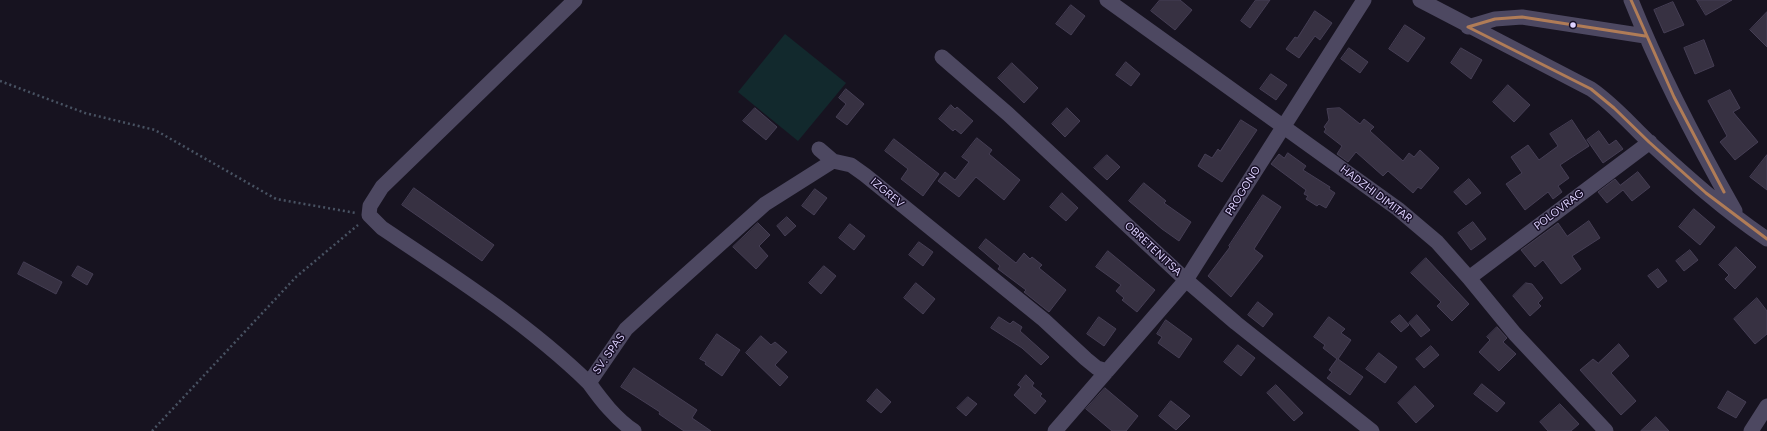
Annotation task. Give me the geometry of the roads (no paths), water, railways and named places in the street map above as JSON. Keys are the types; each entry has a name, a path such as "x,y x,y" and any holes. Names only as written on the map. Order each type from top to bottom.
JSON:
{"street":[{"path":"575,0 382,187 370,206 370,215 382,228 484,297 562,357 589,383"},
{"name":"HADZHI DIMITAR","path":"1107,0 1398,210 1437,242 1515,334 1606,431"},
{"name":"PROGONO","path":"1055,431 1186,280 1364,0"},
{"path":"1420,0 1591,89 1609,102 1650,142 1740,221 1767,239"},
{"path":"1631,0 1646,36 1697,143 1740,221"},
{"path":"1468,26 1495,20 1522,17 1646,36"},
{"name":"OBRETENITSA","path":"942,57 1008,114 1186,280 1236,323 1372,431"},
{"name":"POLOVRAG","path":"1469,278 1650,142"},
{"path":"819,149 833,161"},
{"name":"SV. SPAS","path":"634,431 621,422 589,383 626,329 765,204 833,161"},
{"name":"IZGREV","path":"833,161 851,165 866,175 1044,320 1097,368 1108,371"},
{"path":"1751,431 1767,406"}]}
